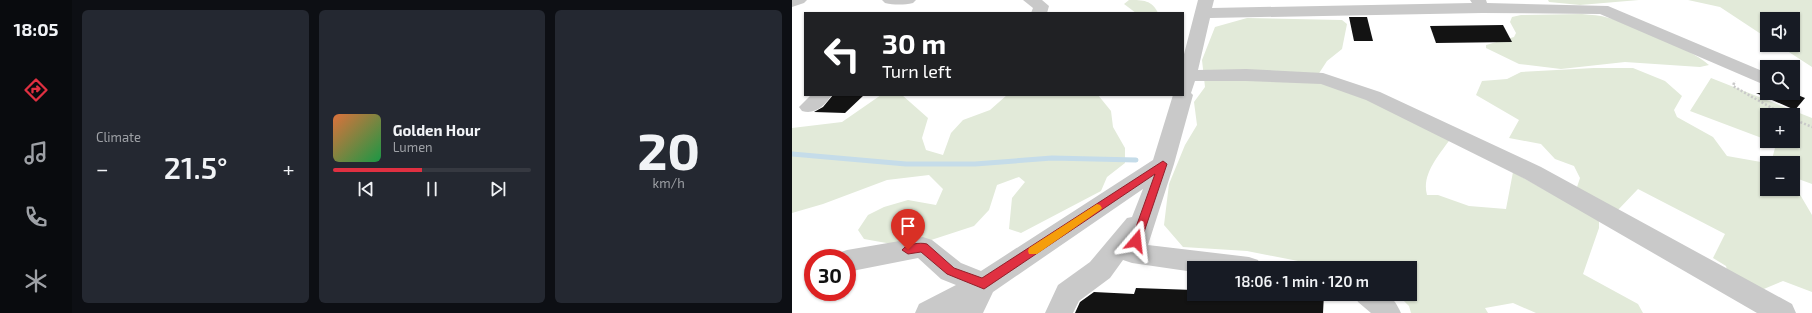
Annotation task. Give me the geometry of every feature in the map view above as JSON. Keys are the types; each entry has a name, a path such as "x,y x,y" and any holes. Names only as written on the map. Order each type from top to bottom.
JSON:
{"street":[{"path":"792,2 799,0"},
{"path":"890,0 908,0"},
{"path":"1031,0 1041,6 1039,12"},
{"path":"1760,77 1602,9 1542,4 1205,6 1185,86 1246,75 1322,79 1374,96 1533,173 1782,313"},
{"path":"1182,96 1163,164 1132,253 1194,261"},
{"path":"929,313 984,284 1163,164"},
{"path":"1059,313 1068,293 1100,270 1144,217"},
{"path":"856,260 923,247 950,271 984,284"},
{"path":"956,313 984,284"},
{"path":"969,313 984,284"},
{"path":"1377,301 1386,308 1387,313"}],"path":[{"path":"1741,70 1733,86 1772,108"},
{"path":"1800,122 1812,127"}],"green space":[{"path":"1129,0 1139,0 1150,3 1158,12 1135,12 1124,4"},
{"path":"1548,0 1639,0 1580,5 1549,2"},
{"path":"1688,0 1812,0 1812,67 1789,52 1800,52 1800,12 1760,12 1760,33 1720,7"},
{"path":"1582,14 1606,17 1662,38 1702,59 1709,65 1700,67 1625,62 1561,69 1519,64 1486,48 1486,45 1514,37 1516,33 1510,22 1512,17 1521,15"},
{"path":"1247,18 1342,20 1347,24 1342,49 1327,61 1314,81 1370,98 1451,138 1429,172 1426,187 1427,195 1438,195 1469,206 1506,209 1513,172 1599,220 1599,228 1583,274 1638,304 1643,313 1536,313 1513,303 1485,308 1488,313 1411,313 1409,306 1404,301 1417,301 1417,261 1298,261 1247,251 1183,247 1164,225 1169,184 1185,145 1197,125 1194,102 1205,87 1202,60 1215,27"},
{"path":"1594,68 1633,68 1665,81 1682,96 1674,110 1677,117 1713,137 1727,156 1760,162 1760,196 1800,196 1800,195 1812,215 1812,292 1783,281 1759,291 1728,274 1726,266 1713,258 1725,234 1638,189 1616,212 1576,190 1580,178 1574,166 1555,159 1541,144 1509,138 1519,120 1476,95 1482,81 1507,79 1521,72"},
{"path":"1711,78 1760,97 1760,100 1767,100 1787,108 1760,108 1760,137 1690,111"},
{"path":"880,96 903,96 928,118 922,138 926,150 943,155 951,133 963,120 990,110 1006,96 1099,96 1111,111 1113,127 1125,148 1125,163 1107,177 1101,191 1021,233 1009,229 1012,198 1025,182 1019,177 997,185 989,210 974,226 925,242 892,244 864,239 858,230 868,215 884,207 908,200 936,205 943,189 929,175 887,180 823,204 792,213 792,128 842,122"},
{"path":"1800,113 1812,118 1812,184 1800,180 1800,156 1773,156 1775,148 1800,148"}],"building":[{"path":"1349,17 1367,17 1373,41 1354,41"},
{"path":"1503,25 1512,42 1436,43 1430,26"},
{"path":"832,96 863,96 845,113 814,112 823,107"},
{"path":"1800,96 1805,98 1797,108 1790,108 1772,100 1800,100"},
{"path":"1136,288 1187,290 1187,301 1324,301 1323,313 1075,313 1080,302 1094,292 1134,294"}],"waterway":[{"path":"792,154 906,164 975,164 1052,158 1136,160"}],"slow traffic":[{"path":"1033,251 1097,208"}],"route":[{"path":"908,250 923,247 950,271 984,284 1163,164 1136,241"}]}
